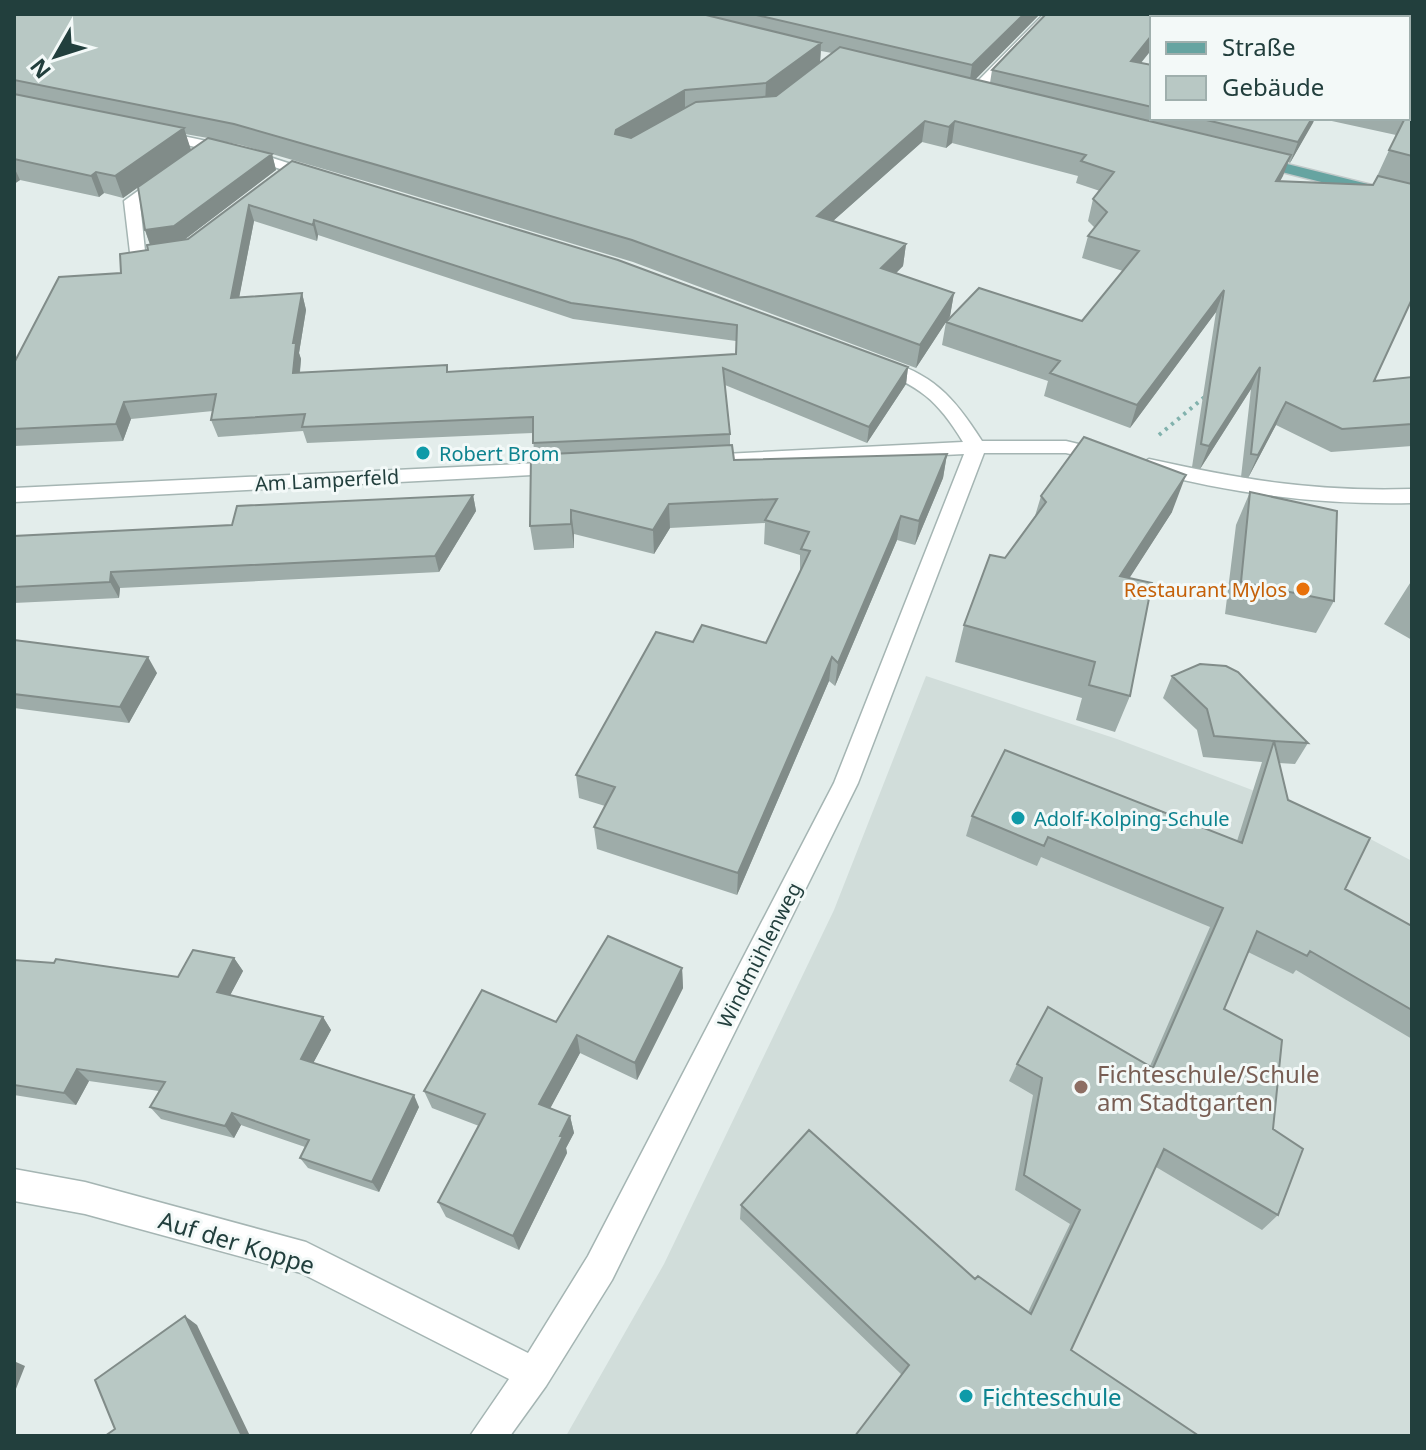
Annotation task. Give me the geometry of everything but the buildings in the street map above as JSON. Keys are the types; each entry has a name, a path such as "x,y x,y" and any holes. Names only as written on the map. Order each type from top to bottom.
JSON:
{"main road":[{"path":"1246,159 1412,200"}],"street":[{"path":"975,93 1051,14"},
{"path":"134,130 197,155 335,180"},
{"path":"186,250 137,257 132,201 197,155"},
{"path":"862,357 922,380 943,394 976,447"},
{"path":"689,461 976,447 1066,447 1254,489 1340,498 1412,496"},
{"name":"Windmühlenweg","path":"488,1436 534,1374 600,1268 846,783 969,474 976,447"},
{"name":"Am Lamperfeld","path":"14,495 578,467"},
{"name":"Auf der Koppe","path":"14,1185 85,1198 306,1258 534,1374"}],"path":[{"path":"1127,460 1213,390"}],"shaded area":[{"name":"Fichteschule/Schule am Stadtgarten","path":"926,676 1117,739 1340,823 1412,861 1412,1436 566,1436 664,1264 834,910"}],"place":[{"name":"Robert Brom","path":"423,453"},
{"name":"Restaurant Mylos","path":"1303,589"},
{"name":"Adolf-Kolping-Schule","path":"1018,818"},
{"name":"Fichteschule/Schule am Stadtgarten","path":"1081,1087"},
{"name":"Fichteschule","path":"966,1396"}]}
